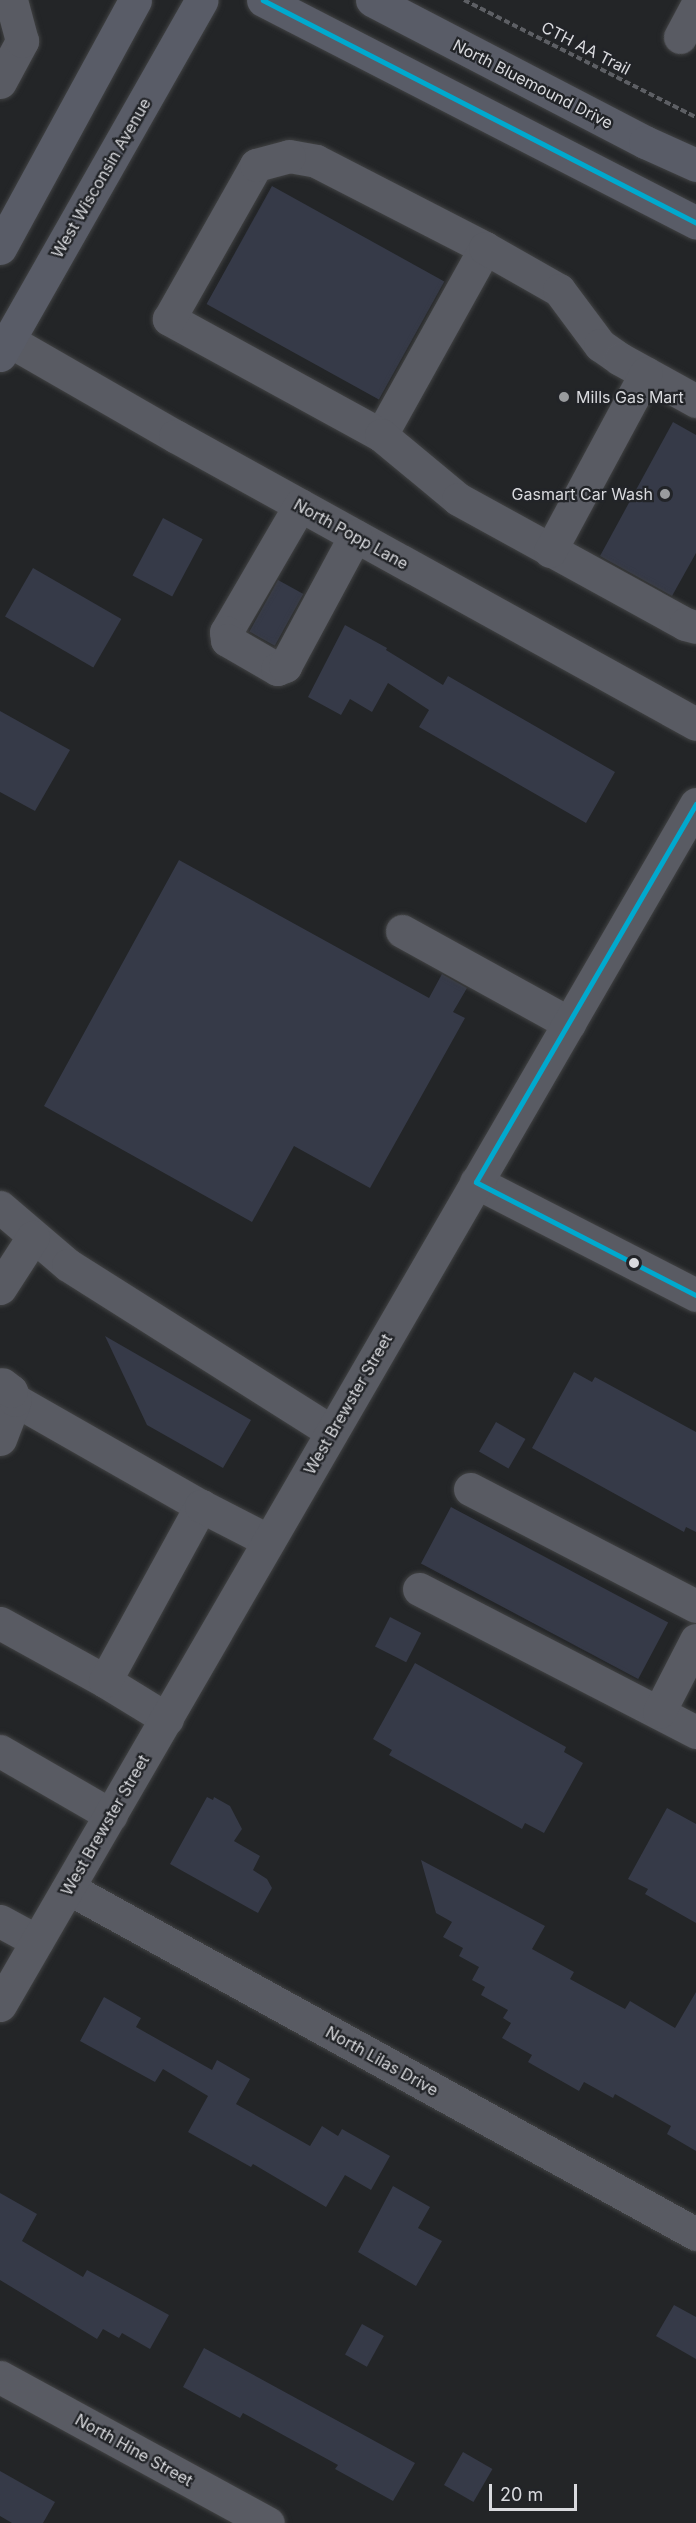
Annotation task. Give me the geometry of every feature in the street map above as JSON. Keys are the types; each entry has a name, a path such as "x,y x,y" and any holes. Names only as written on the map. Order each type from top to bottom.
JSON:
{"main road":[{"path":"0,248 135,0"},
{"name":"West Wisconsin Avenue","path":"4,347 202,0"},
{"path":"263,0 696,223"},
{"name":"North Bluemound Drive","path":"372,0 635,136 696,165"}],"street":[{"path":"0,82 22,41 11,0"},
{"path":"680,37 696,8"},
{"path":"696,400 600,345 559,290 485,248 316,161 289,156 256,165 169,319 381,435 458,499 685,624 696,627"},
{"path":"381,435 485,248"},
{"name":"North Popp Lane","path":"4,347 300,505 696,724"},
{"path":"550,551 646,373"},
{"path":"300,505 226,632 226,640 277,669 285,666 355,536"},
{"name":"West Brewster Street","path":"0,2005 696,804"},
{"path":"402,931 569,1023"},
{"path":"476,1182 696,1295"},
{"path":"0,1207 68,1264 332,1432"},
{"path":"0,1287 33,1237"},
{"path":"0,1439 8,1391 201,1506 269,1541"},
{"path":"470,1489 696,1606"},
{"path":"105,1681 201,1506"},
{"path":"419,1589 696,1732"},
{"path":"0,1623 105,1681 167,1719"},
{"path":"659,1712 696,1640"},
{"path":"0,1751 111,1815"},
{"name":"North Lilas Drive","path":"68,1887 696,2234"},
{"path":"0,1921 37,1941"},
{"name":"North Hine Street","path":"0,2377 268,2523"}],"path":[{"name":"CTH AA Trail","path":"464,0 696,117"}],"building":[{"path":"272,186 444,282 379,400 207,304"},
{"name":"Gasmart Car Wash","path":"673,422 696,435 696,553 672,596 600,556"},
{"path":"163,518 203,539 172,597 132,575"},
{"path":"33,568 121,619 93,667 5,616"},
{"path":"278,580 303,594 275,646 249,632"},
{"path":"345,625 387,648 386,650 443,685 448,676 615,772 586,823 419,727 429,710 388,683 372,712 350,699 341,715 308,697"},
{"path":"0,711 70,750 35,811 0,792"},
{"path":"179,860 429,998 442,974 467,988 453,1012 465,1018 370,1188 294,1146 252,1222 44,1106"},
{"path":"105,1336 251,1420 223,1468 147,1425"},
{"path":"574,1372 592,1382 595,1377 696,1432 696,1532 686,1527 684,1532 532,1448"},
{"path":"496,1422 525,1439 508,1468 479,1451"},
{"path":"451,1507 668,1622 638,1679 421,1564"},
{"path":"390,1617 421,1633 406,1662 375,1646"},
{"path":"415,1663 566,1747 564,1752 583,1763 544,1833 525,1823 522,1829 389,1755 392,1750 373,1739"},
{"path":"207,1797 213,1800 214,1797 230,1806 242,1829 234,1841 260,1856 253,1870 267,1879 272,1888 258,1913 170,1864"},
{"path":"667,1808 696,1824 696,1923 645,1894 648,1889 628,1879"},
{"path":"421,1860 545,1926 532,1949 574,1972 570,1979 625,2009 630,2001 675,2028 696,1992 696,2151 667,2134 671,2126 615,2094 613,2098 584,2082 579,2091 528,2062 532,2055 502,2038 511,2023 503,2018 508,2010 481,1995 485,1987 472,1980 479,1967 459,1956 463,1948 443,1937 452,1922 436,1913"},
{"path":"104,1997 141,2018 136,2027 212,2070 217,2060 250,2079 236,2104 310,2146 322,2126 338,2136 342,2129 390,2156 371,2190 345,2175 326,2207 253,2164 251,2167 188,2132 208,2096 163,2069 155,2082 80,2041"},
{"path":"393,2186 430,2207 418,2228 442,2241 416,2286 358,2252"},
{"path":"0,2193 37,2214 22,2241 83,2277 87,2270 169,2315 150,2349 122,2333 119,2338 103,2329 97,2339 0,2280"},
{"path":"674,2305 696,2317 696,2359 656,2336"},
{"path":"362,2324 384,2336 367,2367 345,2355"},
{"path":"204,2348 415,2463 393,2501 335,2469 338,2465 243,2413 240,2418 183,2387"},
{"path":"463,2452 492,2469 473,2502 444,2485"},
{"path":"0,2471 55,2502 43,2523 12,2523 0,2516"}],"transit line":[{"path":"263,0 696,223"},
{"path":"476,1182 696,804"},
{"path":"476,1182 696,1295"}],"place":[{"name":"Mills Gas Mart","path":"564,397"},
{"name":"Gasmart Car Wash","path":"665,494"}]}
